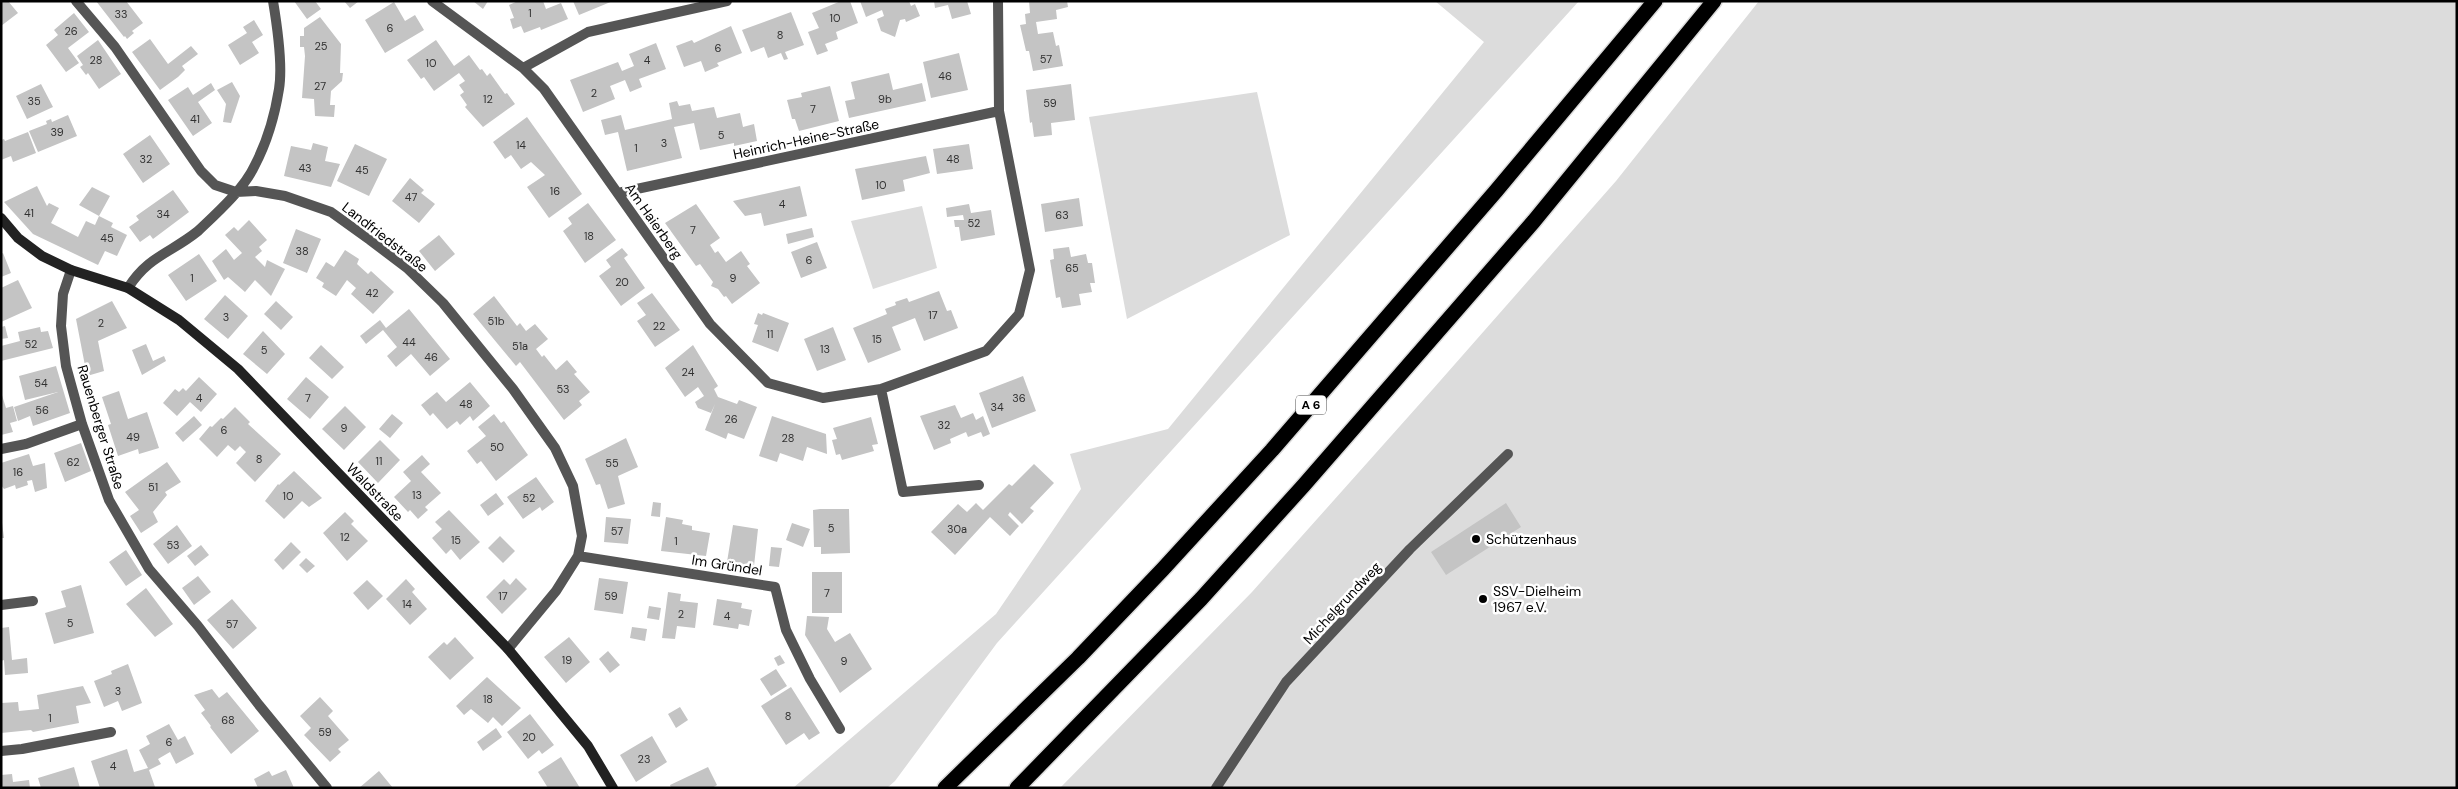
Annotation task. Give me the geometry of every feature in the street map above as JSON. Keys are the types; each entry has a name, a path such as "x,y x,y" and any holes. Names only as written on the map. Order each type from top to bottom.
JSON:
{"highway":[{"name":"A 6","path":"945,788 1078,658 1272,450 1496,192 1654,1"},
{"path":"1017,788 1194,606 1304,485 1534,221 1714,1"}],"street":[{"name":"Landfriedstraße","path":"76,1 115,47 201,172 215,185 236,192 256,191 286,196 331,212 407,268 443,303 513,390 555,448 573,486 582,536 578,556 556,591 508,649"},
{"path":"128,288 138,273 149,262 197,231 236,192 255,166 268,132 280,87 274,1"},
{"name":"Am Haierberg","path":"432,1 523,68 544,90 710,324 768,383 823,398 881,389 986,351 1019,314 1030,270 999,111 998,1"},
{"path":"523,68 588,32 727,1"},
{"name":"Heinrich-Heine-Straße","path":"618,193 999,111"},
{"path":"1,218 18,238 42,256 71,270"},
{"name":"Waldstraße","path":"71,270 128,288 179,320 238,369 508,649 588,746 613,788"},
{"name":"Rauenberger Straße","path":"71,270 63,294 61,326 66,366 82,424 109,500 149,568 198,626 259,706 327,788"},
{"path":"881,389 903,492 978,485"},
{"path":"1,449 26,444 82,424"},
{"name":"Michelgrundweg","path":"1216,788 1286,682 1410,549 1508,454"},
{"name":"Im Gründel","path":"578,556 775,587 786,630 810,679 840,729"},
{"path":"1,605 33,601"},
{"path":"1,751 111,732"}],"shaded area":[{"path":"1435,1 1579,1 997,643 895,781 887,788 793,788 996,614 1081,489 1070,454 1168,429 1484,42"},
{"path":"1759,1 2457,1 2457,788 1060,788 1252,592 1433,389 1616,181"},
{"path":"1257,92 1290,235 1127,319 1089,117"},
{"path":"922,206 937,268 873,289 851,221"}],"building":[{"path":"1,1 8,1 18,13 1,26"},
{"path":"96,1 126,1 143,23 132,31 134,33 127,39"},
{"path":"294,1 315,1 321,9 307,19"},
{"path":"344,1 359,1 350,8"},
{"path":"473,1 488,1 483,9"},
{"path":"518,1 543,1 546,9 561,3 568,19 541,30 540,27 524,33 521,26 513,29 510,19 514,18 509,5"},
{"path":"573,1 613,1 579,15"},
{"path":"841,1 850,1 858,23 836,32 838,39 825,44 828,51 817,55 808,32 819,28 812,13"},
{"path":"860,1 909,1 911,6 915,4 920,16 906,22 905,19 900,20 895,37 881,31 877,19 884,16 882,10 866,17"},
{"path":"934,1 967,1 971,14 952,19 948,5 935,8"},
{"path":"1029,1 1067,1 1068,7 1056,10 1057,19 1036,22 1038,34 1053,32 1056,46 1059,45 1063,66 1033,71 1029,51 1026,51 1020,25 1026,24 1025,14 1030,13"},
{"path":"394,2 405,21 415,15 424,30 385,53 365,20"},
{"path":"791,12 804,45 785,52 788,59 784,60 781,53 768,58 764,47 751,52 742,30"},
{"path":"74,13 89,32 68,48 79,63 66,72 46,45 58,35 54,30"},
{"path":"320,17 341,44 340,73 343,73 342,81 331,91 330,105 335,105 334,117 315,116 314,99 302,98 305,56 304,47 300,47 300,36 304,36 304,28"},
{"path":"254,20 263,35 252,42 259,53 240,65 228,45 247,33 243,27"},
{"path":"731,26 742,53 717,63 719,66 705,72 701,61 684,67 676,46 692,40 694,43"},
{"path":"150,39 168,64 191,46 198,54 182,66 185,70 178,77 160,90 132,52"},
{"path":"98,40 121,74 99,89 88,73 86,75 80,67 83,65 77,56"},
{"path":"436,40 454,66 469,55 487,76 490,73 505,94 507,93 515,104 483,127 465,107 467,105 460,95 464,92 459,85 465,81 459,73 434,91 424,77 421,79 407,60"},
{"path":"656,43 666,69 639,79 642,87 630,92 625,80 610,86 615,99 583,112 570,80 618,62 622,71 634,66 629,54"},
{"path":"959,53 968,90 931,98 923,62"},
{"path":"889,73 893,90 922,83 926,101 849,118 845,101 855,99 851,82"},
{"path":"232,82 240,96 231,123 223,122 226,104 217,90"},
{"path":"211,83 215,90 198,102 212,123 193,136 168,100 188,87 193,95"},
{"path":"41,84 53,107 27,119 16,96"},
{"path":"1071,84 1075,120 1051,123 1052,135 1034,137 1032,122 1030,123 1026,90"},
{"path":"830,86 839,121 799,131 795,119 792,119 787,100 802,97 801,93"},
{"path":"677,101 679,106 690,104 692,111 714,107 717,118 740,113 743,127 754,124 757,141 734,146 734,143 700,150 694,123 674,127 682,158 627,171 618,132 605,135 601,120 621,115 625,130 672,119 669,103"},
{"path":"68,115 77,136 38,152 29,131 47,124 46,121 51,119 52,122"},
{"path":"527,117 582,194 549,218 527,187 545,175 531,162 521,169 511,155 505,159 493,142"},
{"path":"28,132 36,153 13,162 11,156 1,160 1,140 4,139 5,141"},
{"path":"150,135 170,164 143,183 123,154"},
{"path":"313,143 328,147 325,161 340,164 331,187 284,176 291,146 311,150"},
{"path":"355,144 387,159 369,196 337,181"},
{"path":"969,144 973,169 937,174 933,149"},
{"path":"926,156 930,173 903,180 905,191 862,200 855,169"},
{"path":"410,178 424,190 421,193 435,204 419,223 392,201"},
{"path":"37,186 47,206 49,203 59,208 51,223 78,237 86,221 95,225 99,216 113,223 111,227 127,235 117,256 105,251 98,265 33,234 4,202"},
{"path":"800,186 807,216 764,226 761,213 745,216 733,201"},
{"path":"92,187 110,196 99,216 79,205"},
{"path":"173,190 189,212 153,239 150,235 140,242 129,227 139,220 136,216"},
{"path":"1079,198 1083,226 1045,232 1041,204"},
{"path":"588,203 616,240 585,263 563,231 572,224 568,218"},
{"path":"696,204 720,238 710,245 715,253 718,251 726,262 741,251 750,264 747,266 760,283 732,304 718,289 711,286 713,282 700,264 696,266 665,223"},
{"path":"969,204 971,213 991,210 995,235 961,241 959,227 955,227 954,220 964,220 963,215 947,217 946,208"},
{"path":"249,220 267,240 259,247 262,251 255,257 265,267 267,260 285,269 271,296 255,280 245,292 228,277 224,280 212,261 226,249 234,260 242,253 225,235 234,227 238,231"},
{"path":"812,228 814,237 788,244 786,234"},
{"path":"296,229 321,239 307,273 283,263"},
{"path":"439,235 455,254 435,271 419,251"},
{"path":"817,242 827,268 801,278 791,252"},
{"path":"1069,247 1071,257 1086,254 1088,263 1092,263 1095,283 1090,283 1092,292 1079,294 1081,305 1062,308 1060,297 1056,298 1050,260 1054,259 1053,249"},
{"path":"622,248 628,255 624,258 645,288 621,306 599,276 611,267 606,260"},
{"path":"345,250 359,259 357,264 368,274 371,271 394,292 373,314 351,294 356,288 347,280 336,296 322,287 324,283 316,278 326,262 334,267"},
{"path":"3,253 11,273 1,277 1,254"},
{"path":"199,254 217,281 186,301 168,275"},
{"path":"18,280 32,308 1,322 1,288"},
{"path":"939,291 947,311 951,310 958,328 924,341 915,318 892,327 901,350 868,363 853,328 887,314 885,309 896,305 895,302 907,298 909,302"},
{"path":"652,293 680,330 655,347 637,321 646,315 637,303"},
{"path":"225,295 248,316 228,339 204,319"},
{"path":"494,296 517,326 520,323 526,331 535,324 548,339 536,349 542,357 544,355 556,370 567,360 577,372 574,374 590,392 579,401 582,405 564,420 520,362 516,366 473,314"},
{"path":"112,301 127,328 98,341 104,371 87,376 76,319"},
{"path":"276,301 293,317 281,330 264,314"},
{"path":"409,309 450,359 430,376 411,354 396,367 387,356 397,347 383,330 366,344 360,336 380,320 386,328"},
{"path":"758,313 762,315 763,313 789,323 778,352 752,342 758,325 754,324"},
{"path":"5,326 8,338 1,339 1,327"},
{"path":"40,327 41,332 48,331 53,348 1,361 1,346 20,341 18,332"},
{"path":"833,327 846,360 817,371 804,339"},
{"path":"263,331 285,354 267,374 243,354"},
{"path":"146,344 153,361 164,356 166,361 142,375 132,350"},
{"path":"321,345 344,367 332,379 309,358"},
{"path":"693,345 718,386 714,389 718,397 737,404 739,400 757,407 744,439 728,433 726,439 705,430 715,404 711,413 698,408 695,402 704,396 698,387 685,397 665,368"},
{"path":"56,366 70,413 33,426 30,416 18,421 14,407 58,392 25,400 19,376"},
{"path":"1023,376 1036,411 992,428 979,393"},
{"path":"199,377 217,394 201,412 190,402 177,416 163,403 175,389 179,392 183,388 186,391"},
{"path":"306,377 329,397 310,419 287,399"},
{"path":"470,382 490,406 473,421 470,416 460,425 457,421 447,429 433,413 430,416 421,405 437,392 446,402"},
{"path":"119,391 128,419 147,412 159,448 139,454 138,449 118,456 108,425 111,424 102,397"},
{"path":"1,392 6,408 13,406 17,421 10,423 13,432 1,435"},
{"path":"955,405 961,418 973,413 976,420 983,416 990,434 983,437 981,432 968,437 966,432 950,439 951,443 934,450 920,416"},
{"path":"345,406 366,427 344,450 322,429"},
{"path":"235,407 250,422 248,424 281,454 255,482 236,463 246,452 240,446 235,451 228,445 217,457 199,439 210,426 212,427 221,418 223,419"},
{"path":"392,414 403,423 390,438 379,429"},
{"path":"494,414 501,423 504,421 528,455 496,481 481,461 477,464 467,451 486,436 478,427"},
{"path":"194,416 202,425 183,442 175,433"},
{"path":"772,416 826,434 827,454 807,447 803,461 780,453 777,462 759,456"},
{"path":"871,417 878,444 872,445 874,451 842,460 840,454 836,455 832,440 837,439 833,428"},
{"path":"626,438 638,467 618,476 625,504 608,509 600,484 596,485 585,459"},
{"path":"380,440 400,460 378,483 358,462"},
{"path":"81,443 91,471 65,482 54,453"},
{"path":"29,454 33,466 45,463 47,488 35,492 32,480 27,481 28,485 16,489 15,485 4,489 1,485 1,463"},
{"path":"422,455 430,464 421,472 441,493 425,507 428,510 418,519 410,510 408,512 394,497 411,481 403,472"},
{"path":"167,462 181,482 165,492 167,495 153,512 158,522 141,533 130,516 139,510 125,492"},
{"path":"1034,464 1054,483 1030,508 1034,511 1022,524 1010,512 1008,515 1019,526 1010,536 990,517 955,555 931,532 958,504 967,512 976,503 983,510 1009,484 1012,486"},
{"path":"294,471 322,498 309,507 302,501 284,519 265,501 278,484"},
{"path":"536,477 554,502 542,511 540,507 523,519 507,497"},
{"path":"496,493 504,504 488,516 480,505"},
{"path":"653,502 661,503 660,517 651,516"},
{"name":"Schützenhaus","path":"1506,503 1521,527 1446,575 1431,552"},
{"path":"849,509 850,553 821,554 821,547 814,547 813,510"},
{"path":"449,510 480,542 460,560 451,549 446,554 432,538 442,529 435,522"},
{"path":"345,512 354,521 351,524 368,541 347,561 323,533"},
{"path":"1,515 4,538 1,538"},
{"path":"606,517 631,519 628,544 604,542"},
{"path":"666,517 683,520 682,524 692,526 692,530 710,533 706,556 661,551"},
{"path":"792,523 810,529 803,547 786,540"},
{"path":"177,525 192,546 168,564 153,544"},
{"path":"733,525 758,529 754,566 727,562"},
{"path":"500,536 515,551 503,563 488,548"},
{"path":"291,542 301,552 283,570 274,560"},
{"path":"201,545 209,555 195,566 187,556"},
{"path":"771,547 782,548 779,567 769,566"},
{"path":"126,550 142,575 126,586 109,562"},
{"path":"306,558 315,566 307,573 299,565"},
{"path":"812,572 842,572 842,613 812,613"},
{"path":"198,576 211,592 194,605 182,588"},
{"path":"516,578 527,589 502,614 486,597 504,579 510,585"},
{"path":"599,578 628,582 623,614 594,610"},
{"path":"406,579 415,589 412,592 427,609 410,625 386,599"},
{"path":"367,580 383,596 368,610 353,593"},
{"path":"81,585 94,633 54,644 45,613 66,607 61,591"},
{"path":"146,588 173,624 155,637 126,604"},
{"path":"668,592 681,594 680,601 698,603 695,628 677,626 675,639 662,638"},
{"path":"232,599 257,628 233,649 207,620"},
{"path":"717,599 742,603 741,608 752,610 749,626 739,624 738,629 713,625"},
{"path":"649,606 661,608 659,620 647,618"},
{"path":"807,616 829,617 827,629 835,642 850,633 872,669 840,693 805,635"},
{"path":"9,627 12,660 27,658 28,673 5,675 4,660 1,661 1,628"},
{"path":"632,627 647,629 645,641 630,638"},
{"path":"455,637 474,658 450,680 428,657 444,642 447,645"},
{"path":"569,637 590,662 566,683 544,657"},
{"path":"608,651 620,665 610,673 599,659"},
{"path":"780,655 785,663 778,666 774,658"},
{"path":"128,664 142,703 122,711 118,701 104,707 94,681 112,674 111,671"},
{"path":"776,669 787,686 771,696 760,679"},
{"path":"487,677 521,708 502,726 493,717 488,723 471,709 464,715 456,706"},
{"path":"83,686 91,703 76,706 79,723 33,732 31,730 1,733 1,703 18,702 19,711 39,709 37,695"},
{"path":"791,687 820,733 809,740 804,733 786,745 761,706"},
{"path":"212,689 219,698 227,692 259,731 231,754 201,713 205,710 194,695"},
{"path":"320,697 333,711 328,716 349,740 338,749 341,752 330,762 304,735 311,728 300,716"},
{"path":"680,707 688,720 676,728 668,714"},
{"path":"530,714 554,745 542,754 539,750 528,759 507,732"},
{"path":"169,724 178,740 185,736 194,754 176,764 170,752 158,759 161,764 149,770 155,787 100,788 91,761 127,749 134,772 148,768 139,750 150,744 146,736"},
{"path":"496,728 502,737 483,751 477,742"},
{"path":"652,736 667,762 636,782 620,755"},
{"path":"561,757 580,788 548,788 538,772"},
{"path":"74,767 80,788 41,788 38,778"},
{"path":"708,767 717,785 712,788 671,788 670,785"},
{"path":"286,770 294,788 258,788 254,779 269,771 272,776"},
{"path":"379,771 393,788 359,788"},
{"path":"12,774 13,782 29,780 30,788 1,788 1,775"}],"place":[{"name":"Schützenhaus","path":"1476,539"},
{"name":"SSV-Dielheim 1967 e.V.","path":"1483,599"}]}
